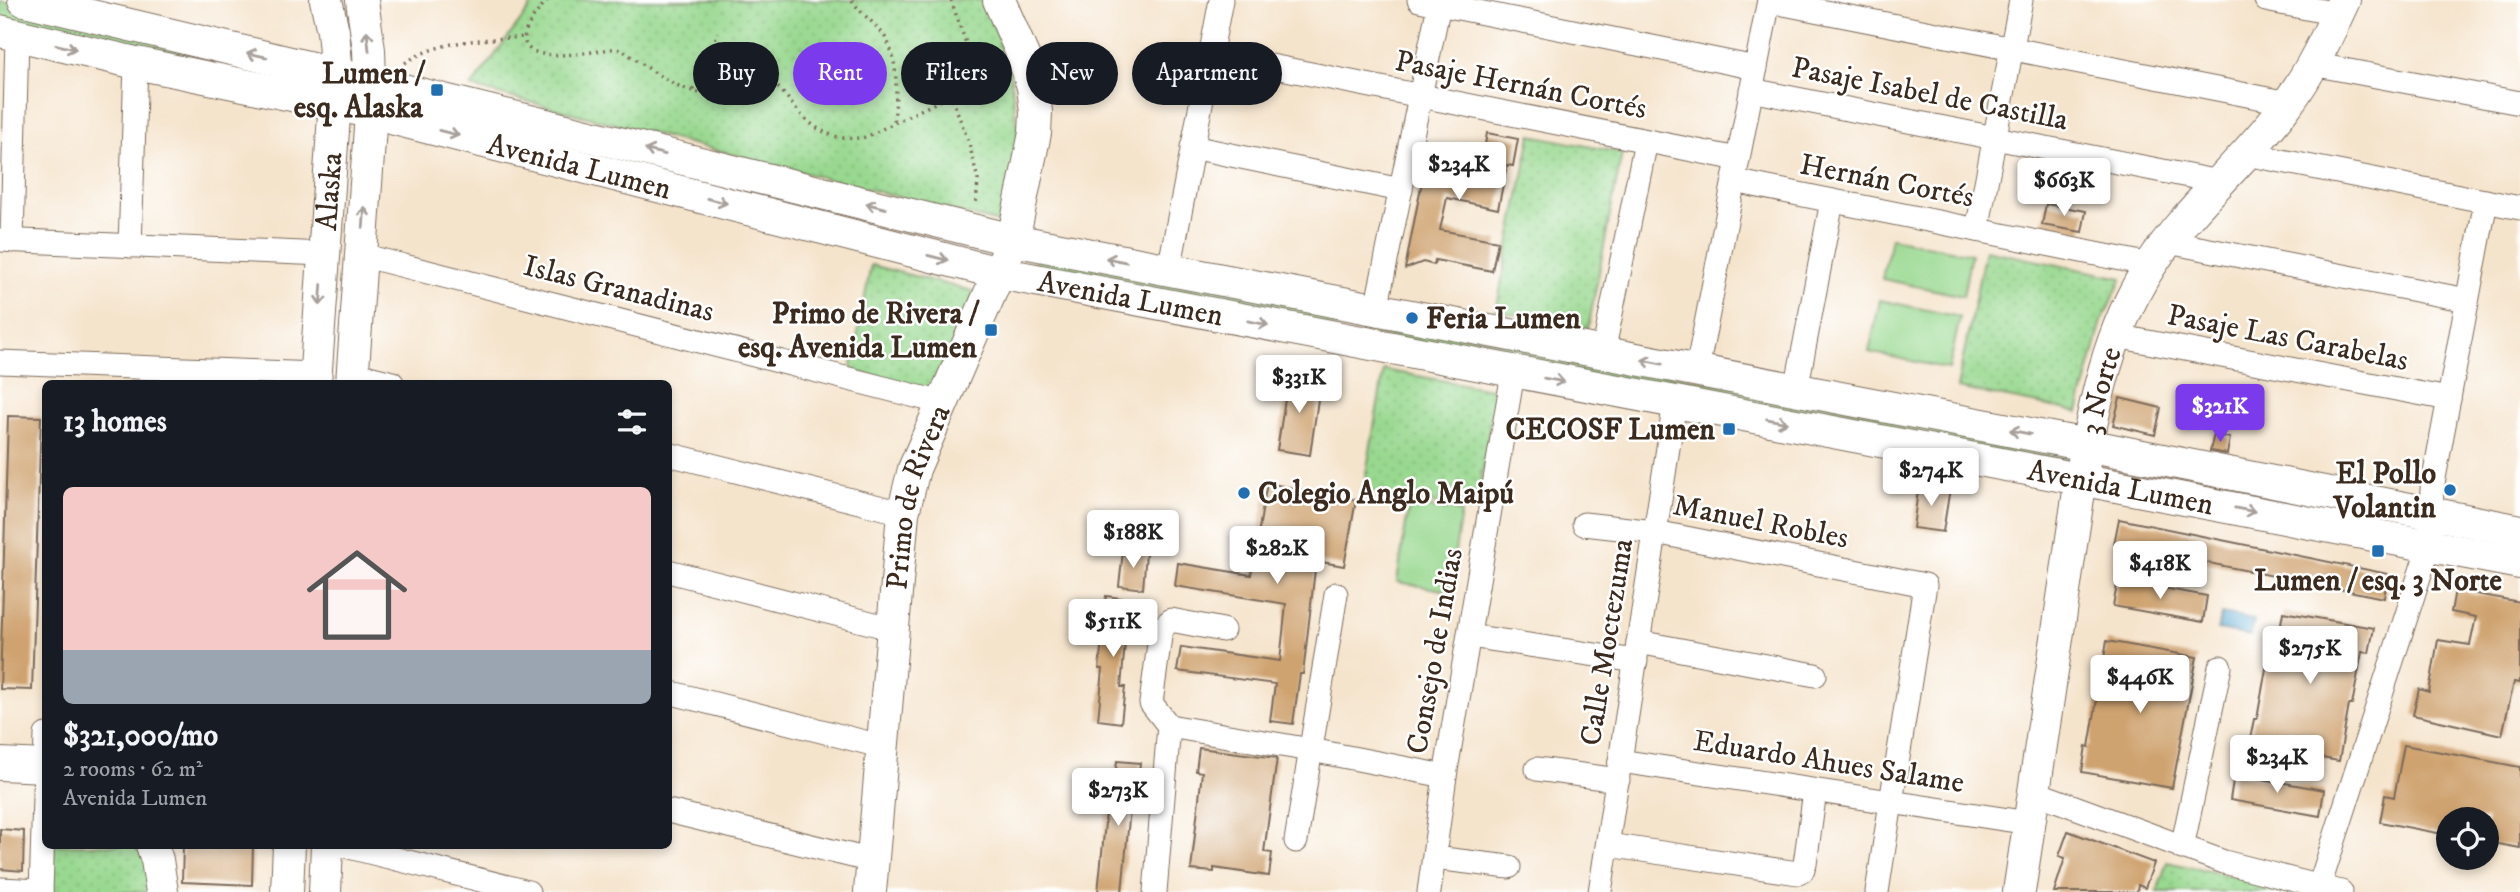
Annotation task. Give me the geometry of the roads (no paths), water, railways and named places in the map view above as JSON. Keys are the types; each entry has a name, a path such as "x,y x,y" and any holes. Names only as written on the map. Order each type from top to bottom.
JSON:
{"street":[{"name":"Avenida Lumen","path":"24,0 336,89 371,113 999,273 2520,564"},
{"name":"Alaska","path":"316,379 336,89 335,43 326,0"},
{"name":"Alaska","path":"352,378 371,113 370,73 362,0"},
{"name":"Primo de Rivera","path":"870,892 903,513 914,469 1013,240 1035,133 1033,87 1024,58 999,0"},
{"path":"1212,42 1220,0"},
{"path":"1696,370 1769,0 2288,103"},
{"path":"1978,230 2021,0"},
{"path":"2266,0 2341,7"},
{"path":"1376,309 1420,96 1432,1"},
{"name":"Pasaje Isabel de Castilla","path":"1432,1 1995,138 2219,182"},
{"name":"3 Norte","path":"2019,892 2081,478 2099,387 2116,336 2132,298 2160,253 2190,214 2288,103 2312,64 2341,7"},
{"name":"Avenida Lumen","path":"9,33 136,63 336,89 370,73 1013,240 2087,445 2520,531"},
{"path":"9,33 6,241 324,254"},
{"path":"130,246 136,63"},
{"path":"2312,64 2520,103"},
{"name":"Pasaje Hernán Cortés","path":"1282,68 1646,141 1736,170"},
{"path":"1169,270 1200,105"},
{"path":"1603,353 1646,141"},
{"path":"1192,147 1401,190"},
{"path":"2246,153 2520,208"},
{"name":"Hernán Cortés","path":"1736,170 1832,201 1978,230 2160,253 2468,300"},
{"path":"1796,390 1832,201"},
{"path":"2034,792 2182,848 2330,890 2429,546 2432,489 2486,201"},
{"name":"Islas Granadinas","path":"361,255 943,403"},
{"name":"Pasaje Las Carabelas","path":"2116,336 2449,399"},
{"path":"0,362 57,374 316,379"},
{"name":"Consejo de Indias","path":"1429,892 1445,776 1513,373"},
{"name":"Calle Moctezuma","path":"1600,892 1675,402"},
{"path":"672,455 903,513"},
{"name":"Manuel Robles","path":"1584,524 1655,532 1925,585 1890,802"},
{"path":"672,572 894,629"},
{"path":"1296,841 1336,594"},
{"path":"1223,630 1171,620 1161,629 1151,703 1169,726 1445,776"},
{"path":"1469,636 1637,652 1815,675"},
{"path":"2182,848 2220,667"},
{"path":"672,693 884,747"},
{"path":"1155,892 1169,726"},
{"path":"0,764 42,766"},
{"name":"Eduardo Ahues Salame","path":"1537,769 1619,770 1815,791 2029,823"},
{"path":"1608,845 1798,873 1805,864 1815,791"},
{"path":"1877,892 1890,802"},
{"path":"672,812 873,861"},
{"path":"0,889 41,891 42,849"},
{"path":"153,849 162,892"},
{"path":"287,892 289,849"},
{"path":"325,892 327,849"},
{"path":"357,849 528,892"},
{"path":"1435,858 1509,867"}],"water":[{"path":"2221,614 2254,620 2251,636 2218,630"}],"place":[{"name":"Lumen / esq. Alaska","path":"437,90"},
{"name":"Feria Lumen","path":"1412,318"},
{"name":"Primo de Rivera / esq. Avenida Lumen","path":"991,330"},
{"name":"CECOSF Lumen","path":"1729,429"},
{"name":"El Pollo Volantin","path":"2450,490"},
{"name":"Colegio Anglo Maipú","path":"1244,493"},
{"name":"Lumen / esq. 3 Norte","path":"2378,551"}]}
